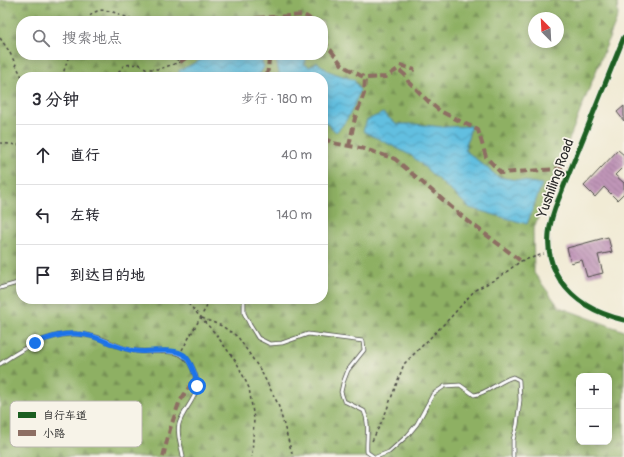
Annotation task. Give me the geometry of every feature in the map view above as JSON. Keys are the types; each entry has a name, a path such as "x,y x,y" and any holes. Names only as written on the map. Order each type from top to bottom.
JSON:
{"street":[{"name":"Yushiling Road","path":"624,37 552,216 549,234 552,262 559,279 571,294 579,301 596,311 624,320"}],"lane":[{"path":"0,288 16,283"},
{"path":"244,304 244,313 258,338 270,344 282,343 308,334 363,341 364,350 348,370 341,392 344,401 364,411 368,419 366,443 367,452 375,457 389,452 408,435 417,424 433,394 445,386 460,385 474,395 478,395 513,377 519,380 520,400 517,426 513,440 513,457"},
{"path":"0,364 16,353 35,343 55,336 71,334 96,337 131,351 169,351 180,353 188,359 197,381 196,390 184,412 179,426 178,437 183,457"}],"path":[{"path":"90,16 94,10 102,7 115,11 122,16"},
{"path":"0,38 9,50 20,72"},
{"path":"64,72 67,60"},
{"path":"119,72 124,65 139,64 147,69 159,69 180,62 177,60"},
{"path":"0,143 16,146"},
{"path":"367,452 384,417 404,364 450,318 475,290 498,278 521,260 550,253"},
{"path":"189,304 214,332 237,363 249,388 254,420 252,457"},
{"path":"180,353 208,304"},
{"path":"201,317 222,326 238,337 261,371 278,404 293,457"}],"green space":[{"path":"0,0 617,0 618,16 533,230 534,273 559,307 624,331 624,457 0,457"}],"water":[{"path":"201,60 262,60 264,67 261,72 178,71"},
{"path":"276,60 306,60 304,64 310,67 317,62 328,71 354,80 360,90 348,118 336,132 328,125 328,72 279,72"},
{"path":"383,113 396,124 415,124 443,127 471,126 465,150 498,177 542,184 527,224 470,208 412,156 363,131 367,120"}],"building":[{"path":"624,106 624,121 617,112"},
{"path":"618,150 624,155 624,166 615,175 624,183 624,193 617,200 604,187 595,197 584,186"},
{"path":"608,237 612,252 598,255 603,273 587,277 582,260 571,263 567,248"}],"marked path":[{"path":"288,16 306,16"},
{"path":"328,46 343,66 365,78 386,77 398,69 405,75 408,81 440,111 478,130 486,157 501,173 571,168"},
{"path":"268,72 269,60"},
{"path":"400,65 415,70"},
{"path":"349,146 355,118 364,94 365,78"},
{"path":"328,140 333,143 365,149 395,159 464,218 521,261"},
{"path":"163,457 170,429 179,403 196,376"}],"cycle path":[{"path":"624,37 555,208 550,229 549,248 553,265 561,281 572,294 587,305 604,314 624,320"}],"route":[{"path":"35,343 55,336 79,334 96,337 131,351 169,351 180,353 188,359 196,376 197,386"}]}
